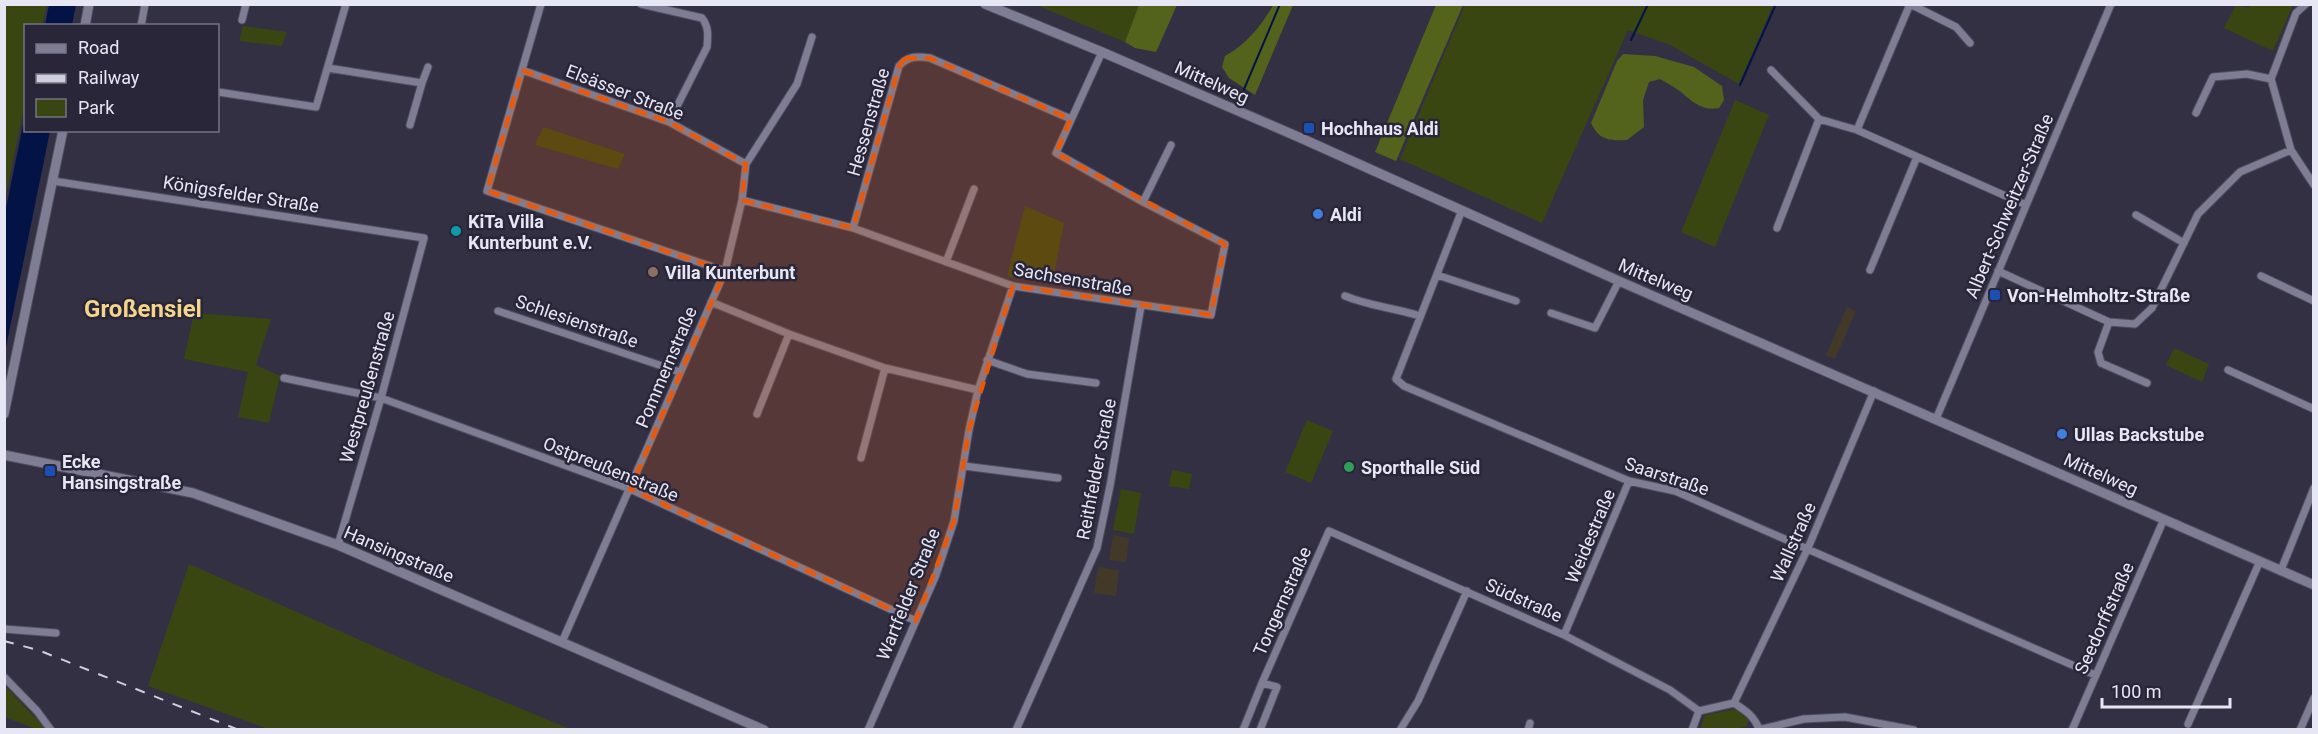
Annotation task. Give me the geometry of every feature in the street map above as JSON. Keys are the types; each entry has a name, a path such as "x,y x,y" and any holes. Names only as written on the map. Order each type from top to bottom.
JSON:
{"street":[{"path":"85,24 89,4"},
{"path":"141,24 145,4"},
{"path":"242,20 246,4"},
{"path":"219,92 316,107 346,4"},
{"path":"541,4 487,191 725,271"},
{"path":"641,4 702,18 706,24 707,47 669,122"},
{"name":"Mittelweg","path":"985,4 1102,52 2313,585"},
{"path":"1857,130 1910,4 1956,27 1970,43"},
{"name":"Albert-Schweitzer-Straße","path":"1936,419 2111,4"},
{"path":"2306,4 2296,14 2271,79 2291,150 2313,185"},
{"name":"Pommernstraße","path":"562,642 725,271 742,200 746,164 797,84 812,36"},
{"name":"Sachsenstraße","path":"742,200 853,228 1013,286 1211,315 1225,244 1143,202 1056,153 1102,52"},
{"name":"Hessenstraße","path":"853,228 898,66 906,58 918,56 930,58 1071,119"},
{"path":"410,125 428,67"},
{"path":"328,68 422,83"},
{"name":"Elsässer Straße","path":"522,70 669,122 746,164"},
{"path":"1771,70 1819,119 1857,130 2026,206"},
{"path":"2196,113 2214,77 2247,74 2271,79"},
{"path":"1777,228 1819,119"},
{"path":"4,414 63,132"},
{"path":"1143,202 1171,145"},
{"path":"1998,271 2109,322 2135,324 2152,308 2198,214 2240,172 2291,150"},
{"path":"1870,270 1917,157"},
{"name":"Königsfelder Straße","path":"53,181 424,238"},
{"path":"946,262 974,189"},
{"name":"Saarstraße","path":"1462,210 1396,379 1404,386 1629,481 1675,491 2095,675"},
{"path":"2136,215 2184,243"},
{"name":"Westpreußenstraße","path":"338,545 424,238"},
{"path":"1437,275 1516,301"},
{"path":"2261,276 2313,301"},
{"path":"1551,313 1595,328 1619,281"},
{"name":"Wartfelder Straße","path":"868,729 936,575 954,521 978,390 1013,286"},
{"path":"1345,296 1363,303 1420,316"},
{"path":"711,302 789,334 885,368 978,390"},
{"name":"Reithfelder Straße","path":"1016,729 1097,548 1141,306"},
{"name":"Schlesienstraße","path":"498,311 680,372"},
{"path":"2109,322 2098,352 2101,363 2147,383"},
{"path":"757,414 789,334"},
{"path":"987,360 1027,374 1096,383"},
{"path":"861,458 885,368"},
{"path":"2228,370 2313,409"},
{"name":"Ostpreußenstraße","path":"284,378 381,398 630,489 916,621"},
{"name":"Wallstraße","path":"1734,703 1808,548 1874,392"},
{"name":"Hansingstraße","path":"4,455 194,493 338,545 764,729"},
{"path":"964,466 1058,478"},
{"name":"Weidestraße","path":"1564,635 1629,481"},
{"path":"2281,570 2313,488"},
{"name":"Seedorffstraße","path":"2072,729 2164,519"},
{"name":"Südstraße","path":"1329,531 1564,635 1670,690 1699,711"},
{"name":"Tongernstraße","path":"1244,729 1329,531"},
{"path":"2188,724 2260,561"},
{"path":"1400,729 1418,701 1467,591"},
{"path":"4,630 56,633"},
{"path":"4,677 51,729"},
{"name":"Tongernstraße","path":"1260,729 1277,687 1262,683"},
{"path":"2300,729 2313,698"},
{"path":"1692,729 1699,711 1734,703 1755,719 1758,729 1804,719 1845,717 1914,729"}],"highlighted area":[{"path":"905,58 930,58 1071,119 1056,153 1225,244 1211,315 1013,286 969,430 954,521 916,621 630,489 725,271 487,191 522,70 669,122 746,164 742,200 853,228 899,66"}],"shaded area":[{"path":"49,5 76,5 72,24 45,24"},
{"path":"24,120 24,132 50,132 5,352 5,213"},
{"path":"1847,307 1856,311 1835,359 1826,355"},
{"path":"1113,535 1129,538 1126,562 1109,560"},
{"path":"1098,567 1119,570 1116,596 1094,593"}],"green space":[{"path":"5,4 47,5 42,24 24,24 24,107 5,200"},
{"path":"1274,4 1293,5 1255,95 1229,78 1222,67 1225,56 1253,34"},
{"path":"1465,4 1773,5 1739,84 1670,45 1628,30 1542,223 1400,159"},
{"path":"1036,5 1139,5 1125,42"},
{"path":"1139,5 1177,5 1156,52 1135,48 1125,42"},
{"path":"1436,5 1463,5 1396,161 1375,152"},
{"path":"2236,5 2248,8 2250,5 2293,5 2273,51 2224,28"},
{"path":"243,26 287,32 282,46 239,41"},
{"path":"1623,54 1655,56 1694,67 1722,86 1724,100 1719,108 1703,107 1660,79 1649,82 1643,100 1644,127 1627,140 1605,138 1597,133 1591,123 1617,61"},
{"path":"1735,100 1769,115 1715,247 1681,232"},
{"path":"543,127 625,154 618,169 535,145"},
{"path":"1025,206 1064,223 1053,279 1007,277"},
{"path":"194,313 271,319 256,365 280,376 269,423 238,417 248,372 184,359"},
{"path":"2174,348 2209,364 2202,382 2166,365"},
{"path":"1307,420 1333,431 1311,483 1285,472"},
{"path":"1172,470 1192,474 1189,489 1169,486"},
{"path":"1121,489 1141,493 1134,534 1113,530"},
{"path":"189,564 425,669 570,729 269,729 148,686"},
{"path":"5,686 44,729 36,729 5,717"},
{"path":"1736,709 1748,720 1747,726 1736,729 1700,729 1705,715"}],"waterway":[{"path":"1242,94 1280,4"},
{"path":"1631,40 1648,4"},
{"path":"1740,85 1776,4"}],"railway":[{"path":"4,641 38,650 239,730"}],"place":[{"name":"Hochhaus Aldi","path":"1309,128"},
{"name":"Aldi","path":"1318,214"},
{"name":"KiTa Villa Kunterbunt e.V.","path":"456,231"},
{"name":"Villa Kunterbunt","path":"653,272"},
{"name":"Von-Helmholtz-Straße","path":"1995,295"},
{"name":"Ullas Backstube","path":"2062,434"},
{"name":"Sporthalle Süd","path":"1349,467"},
{"name":"Ecke Hansingstraße","path":"50,471"}],"district":[{"name":"Großensiel","path":"143,309"}]}
